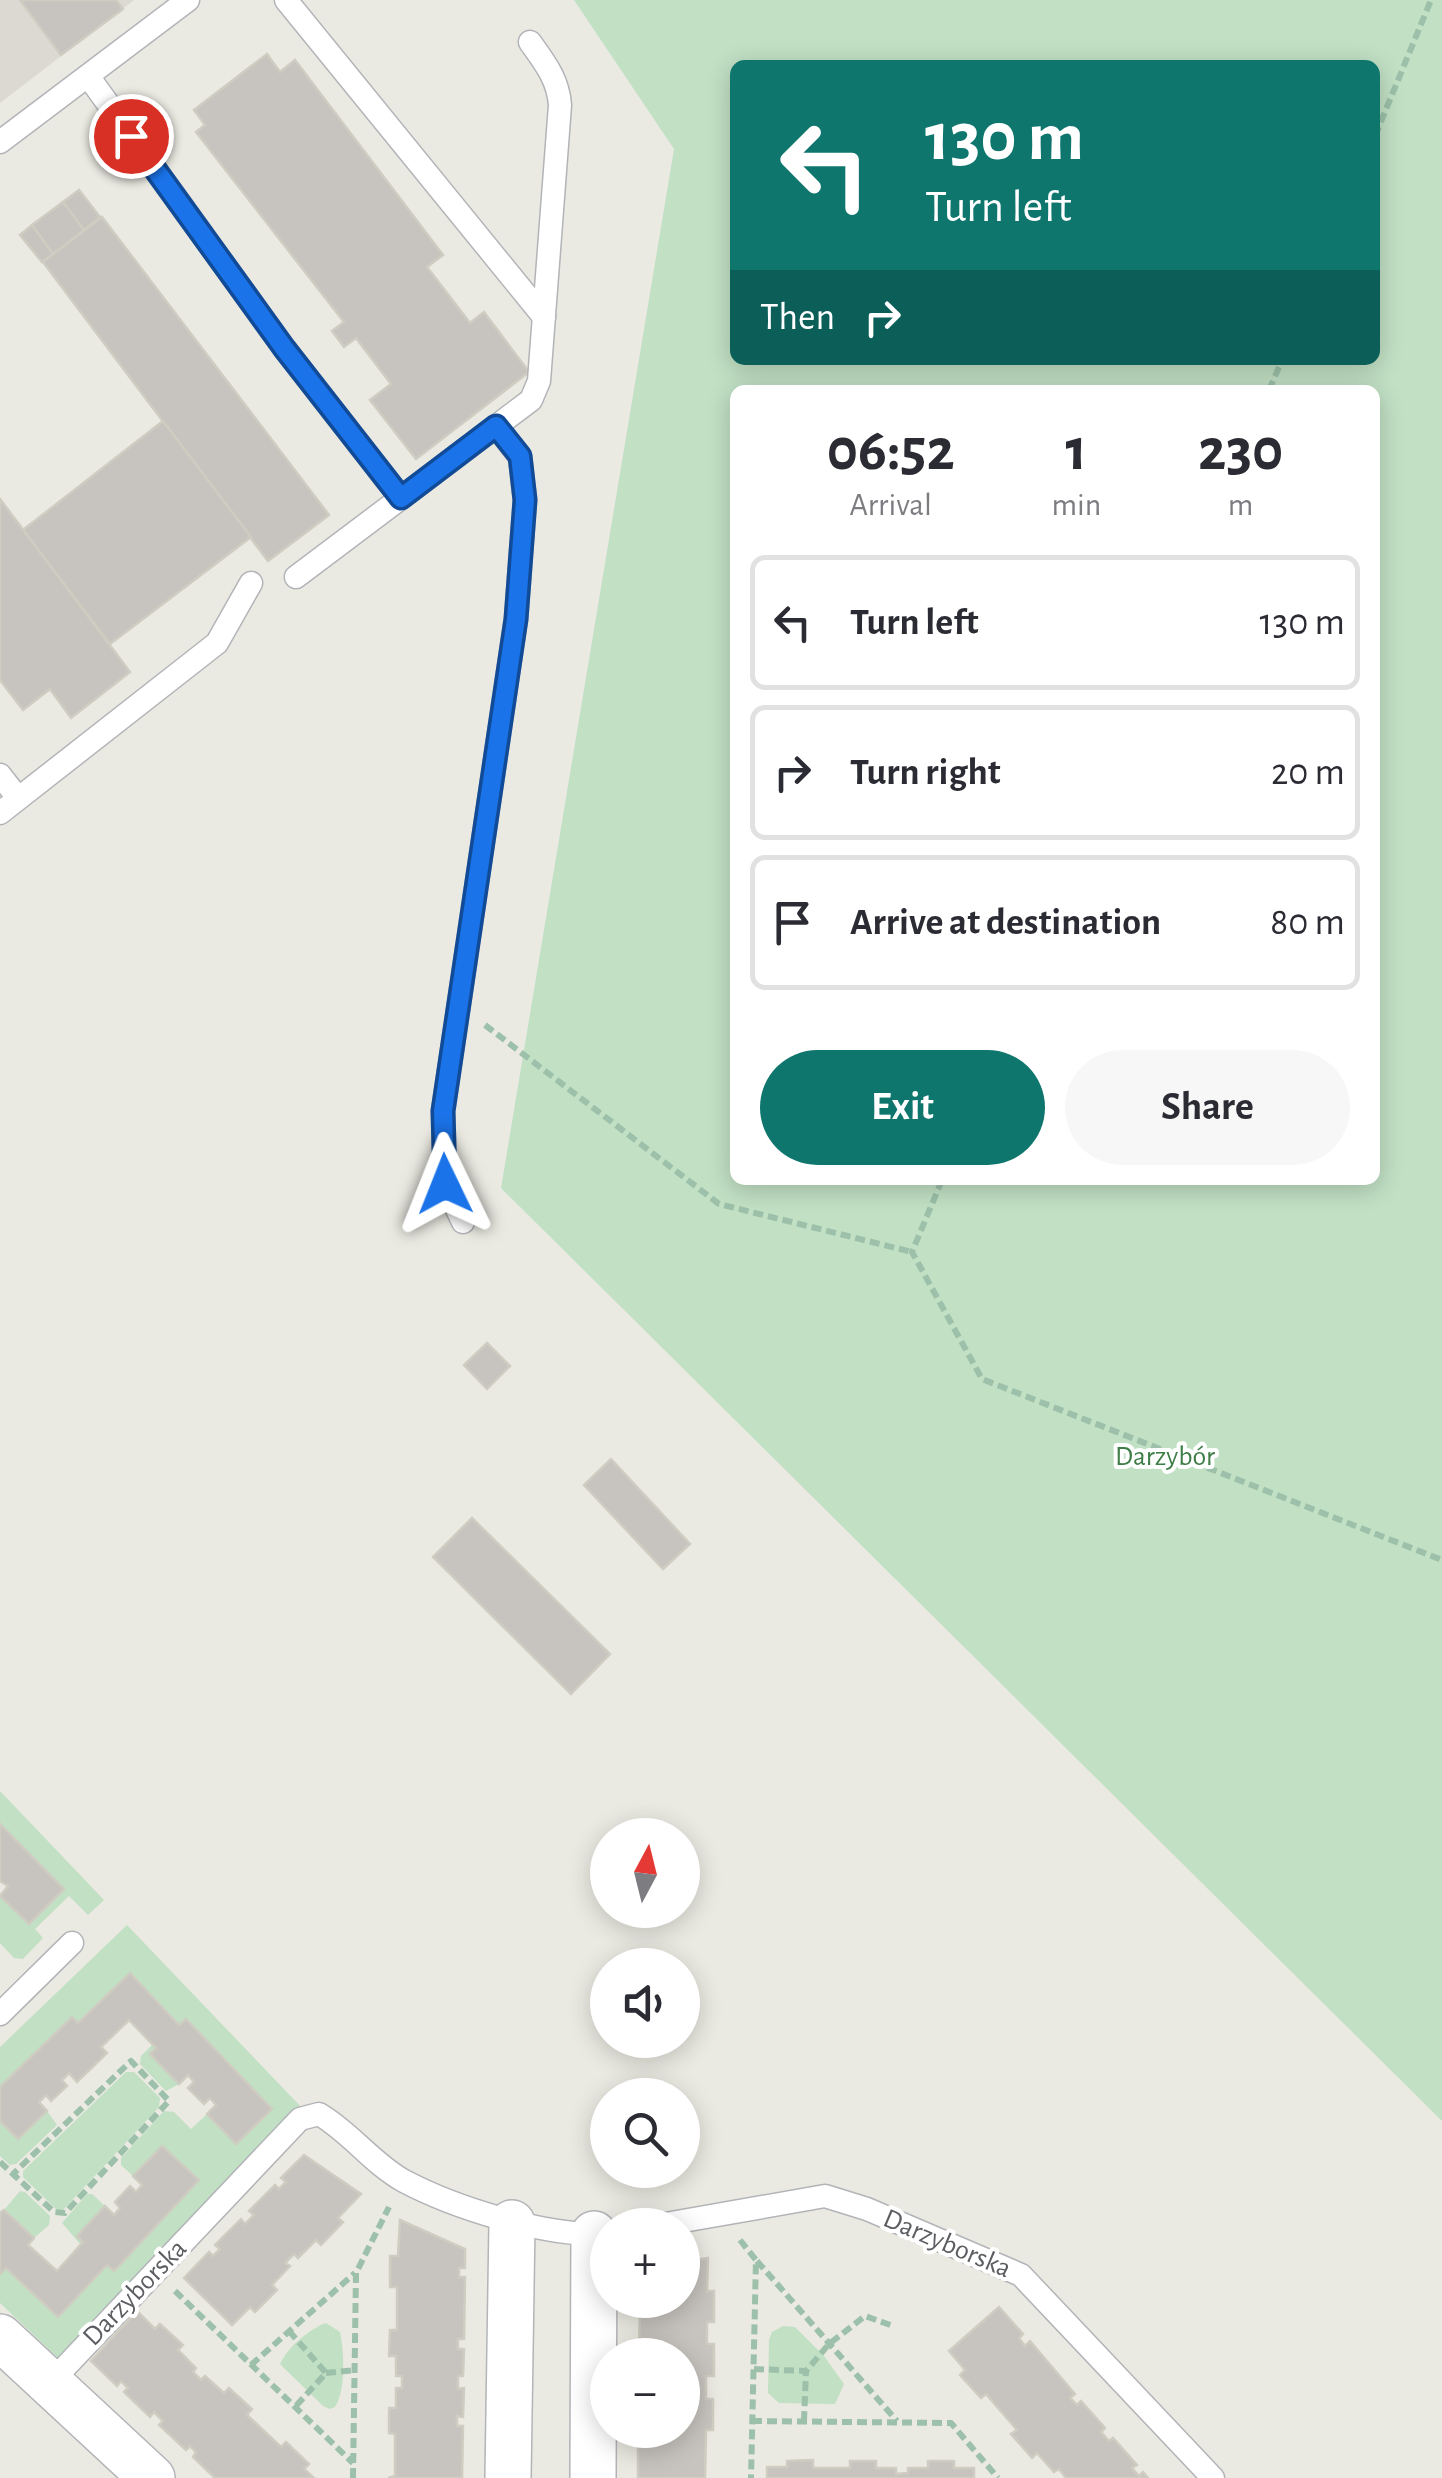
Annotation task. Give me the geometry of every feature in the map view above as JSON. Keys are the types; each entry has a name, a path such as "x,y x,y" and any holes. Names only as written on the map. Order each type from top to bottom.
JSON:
{"street":[{"path":"508,2478 512,2224"},
{"name":"Darzyborska","path":"593,2478 598,2318"},
{"path":"0,2337 152,2478"}],"lane":[{"path":"0,142 188,0"},
{"path":"286,0 544,317"},
{"path":"296,577 531,400 539,381 560,106 553,74 530,42"},
{"path":"88,76 284,348 401,498"},
{"path":"463,1222 445,1184 443,1111 516,619 525,500 520,456 496,426"},
{"path":"0,775 9,805 217,643 251,583"},
{"path":"0,2014 72,1943"},
{"name":"Darzyborska","path":"50,2382 300,2120 319,2114 402,2180 512,2224 590,2232"},
{"name":"Darzyborska","path":"700,2219 825,2196 1020,2275 1213,2478"}],"path":[{"path":"1380,124 1431,0"},
{"path":"459,1005 718,1204 912,1252 982,1379 1442,1560"},
{"path":"912,1252 940,1185"},
{"path":"0,2162 54,2212 65,2213 169,2102 131,2061 13,2174"},
{"path":"250,2364 356,2272 402,2180"},
{"path":"721,2216 898,2422"},
{"path":"752,2478 756,2260"},
{"path":"156,2272 354,2464"},
{"path":"354,2478 356,2272"},
{"path":"804,2421 806,2371 830,2344 864,2316 893,2326"},
{"path":"289,2331 326,2372"},
{"path":"754,2369 806,2371"},
{"path":"295,2407 326,2372 355,2370"},
{"path":"752,2421 952,2423 998,2478"}],"shaded area":[{"path":"0,0 134,0 0,103"}],"green space":[{"name":"Darzybór","path":"574,0 1442,0 1442,2121 501,1188 674,149"},
{"path":"0,1791 104,1900 88,1915 69,1896 35,1929 43,1938 23,1959 14,1958 0,1943 0,1896 29,1924 64,1889 0,1824"},
{"path":"127,1925 303,2109 59,2359 0,2303 0,2274 6,2268 58,2317 107,2265 114,2270 198,2181 162,2147 133,2176 121,2165 121,2158 164,2111 174,2112 191,2129 207,2114 236,2143 272,2109 179,2025 130,1974 78,2023 71,2018 0,2087 0,2047"},
{"path":"153,2044 156,2048 150,2055 179,2084 166,2091 140,2064 141,2056"},
{"path":"126,2072 134,2072 160,2098 159,2107 63,2210 57,2210 23,2177 23,2171"},
{"path":"47,2111 57,2125 16,2164 10,2165 0,2156 0,2121 18,2139"},
{"path":"20,2191 50,2216 49,2225 34,2238 4,2210"},
{"path":"87,2194 105,2206 77,2236 83,2242 81,2245 62,2223"},
{"path":"326,2323 340,2332 343,2360 339,2400 330,2409 280,2364 299,2340"},
{"path":"783,2326 795,2327 824,2356 844,2384 835,2404 779,2403 768,2393 769,2340 772,2332"}],"building":[{"path":"20,0 116,0 123,9 61,55"},
{"path":"267,54 280,72 295,60 443,255 427,267 470,323 484,312 529,372 416,459 370,400 391,384 356,338 344,347 332,331 344,322 196,132 205,125 194,110"},
{"path":"79,190 100,217 84,230 63,202"},
{"path":"63,202 84,230 53,254 32,225"},
{"path":"102,217 329,515 268,561 43,262"},
{"path":"32,225 53,254 42,262 20,235"},
{"path":"163,421 251,537 110,644 23,530"},
{"path":"0,499 130,672 71,718 50,689 23,710 0,680"},
{"path":"487,1343 510,1366 487,1389 464,1365"},
{"path":"611,1459 690,1544 663,1569 584,1485"},
{"path":"472,1518 610,1654 571,1694 433,1557"},
{"path":"0,1824 64,1889 29,1924 0,1896 8,1886 0,1881"},
{"path":"130,1973 179,2025 186,2019 272,2109 236,2144 207,2114 216,2105 210,2098 204,2104 188,2088 194,2082 188,2075 179,2084 150,2054 156,2048 129,2020 101,2047 107,2053 77,2082 69,2073 62,2080 67,2086 51,2101 46,2095 39,2102 47,2111 18,2139 0,2121 0,2087 72,2017 78,2023"},
{"path":"162,2146 199,2180 114,2271 107,2265 58,2317 6,2268 0,2274 0,2213 4,2210 34,2238 28,2245 57,2271 83,2242 77,2236 105,2206 114,2215 120,2208 115,2202 130,2186 136,2192 142,2185 133,2176"},
{"path":"304,2155 361,2194 338,2218 343,2222 321,2245 316,2240 298,2258 294,2254 285,2263 290,2266 272,2285 277,2290 255,2312 250,2307 232,2325 184,2278 209,2252 213,2256 220,2249 215,2245 241,2219 245,2224 254,2215 249,2211 275,2185 279,2189 286,2182 281,2178"},
{"path":"400,2220 465,2249 465,2268 459,2268 459,2277 465,2277 464,2339 458,2339 458,2349 464,2349 463,2376 458,2376 458,2389 464,2388 463,2417 457,2416 457,2426 463,2426 462,2478 388,2478 395,2476 395,2434 389,2433 389,2408 396,2408 396,2388 402,2388 402,2376 396,2376 396,2356 389,2356 390,2330 397,2330 397,2287 390,2287 390,2256 398,2256"},
{"path":"708,2258 707,2291 714,2291 714,2322 707,2322 707,2344 714,2344 714,2376 706,2376 706,2399 713,2399 713,2430 706,2430 705,2478 638,2478 638,2448 700,2448 700,2338 639,2338 640,2318 700,2318 700,2259"},
{"path":"999,2307 1023,2334 1019,2338 1025,2346 1030,2341 1075,2394 1070,2398 1077,2405 1081,2401 1105,2428 1101,2432 1109,2441 1113,2438 1137,2465 1132,2468 1139,2476 1143,2472 1148,2478 1066,2478 1059,2469 1054,2472 1037,2453 1032,2458 1011,2434 1017,2430 986,2394 981,2398 960,2375 965,2370 949,2351"},
{"path":"137,2311 155,2329 160,2324 183,2345 178,2350 196,2368 193,2372 201,2380 205,2376 224,2393 229,2388 252,2409 247,2415 281,2447 286,2442 309,2464 304,2469 314,2478 215,2478 193,2457 196,2452 190,2446 186,2450 159,2425 163,2421 154,2412 150,2417 124,2392 128,2388 121,2381 117,2386 91,2361"},
{"path":"813,2460 813,2468 850,2468 850,2461 876,2461 876,2468 896,2468 896,2474 908,2473 908,2468 928,2468 928,2461 954,2461 954,2468 974,2468 974,2478 767,2478 767,2467 787,2467 787,2461"}],"route":[{"path":"131,136 284,348 401,498 496,426 520,456 525,500 516,619 443,1111 445,1184"}]}
